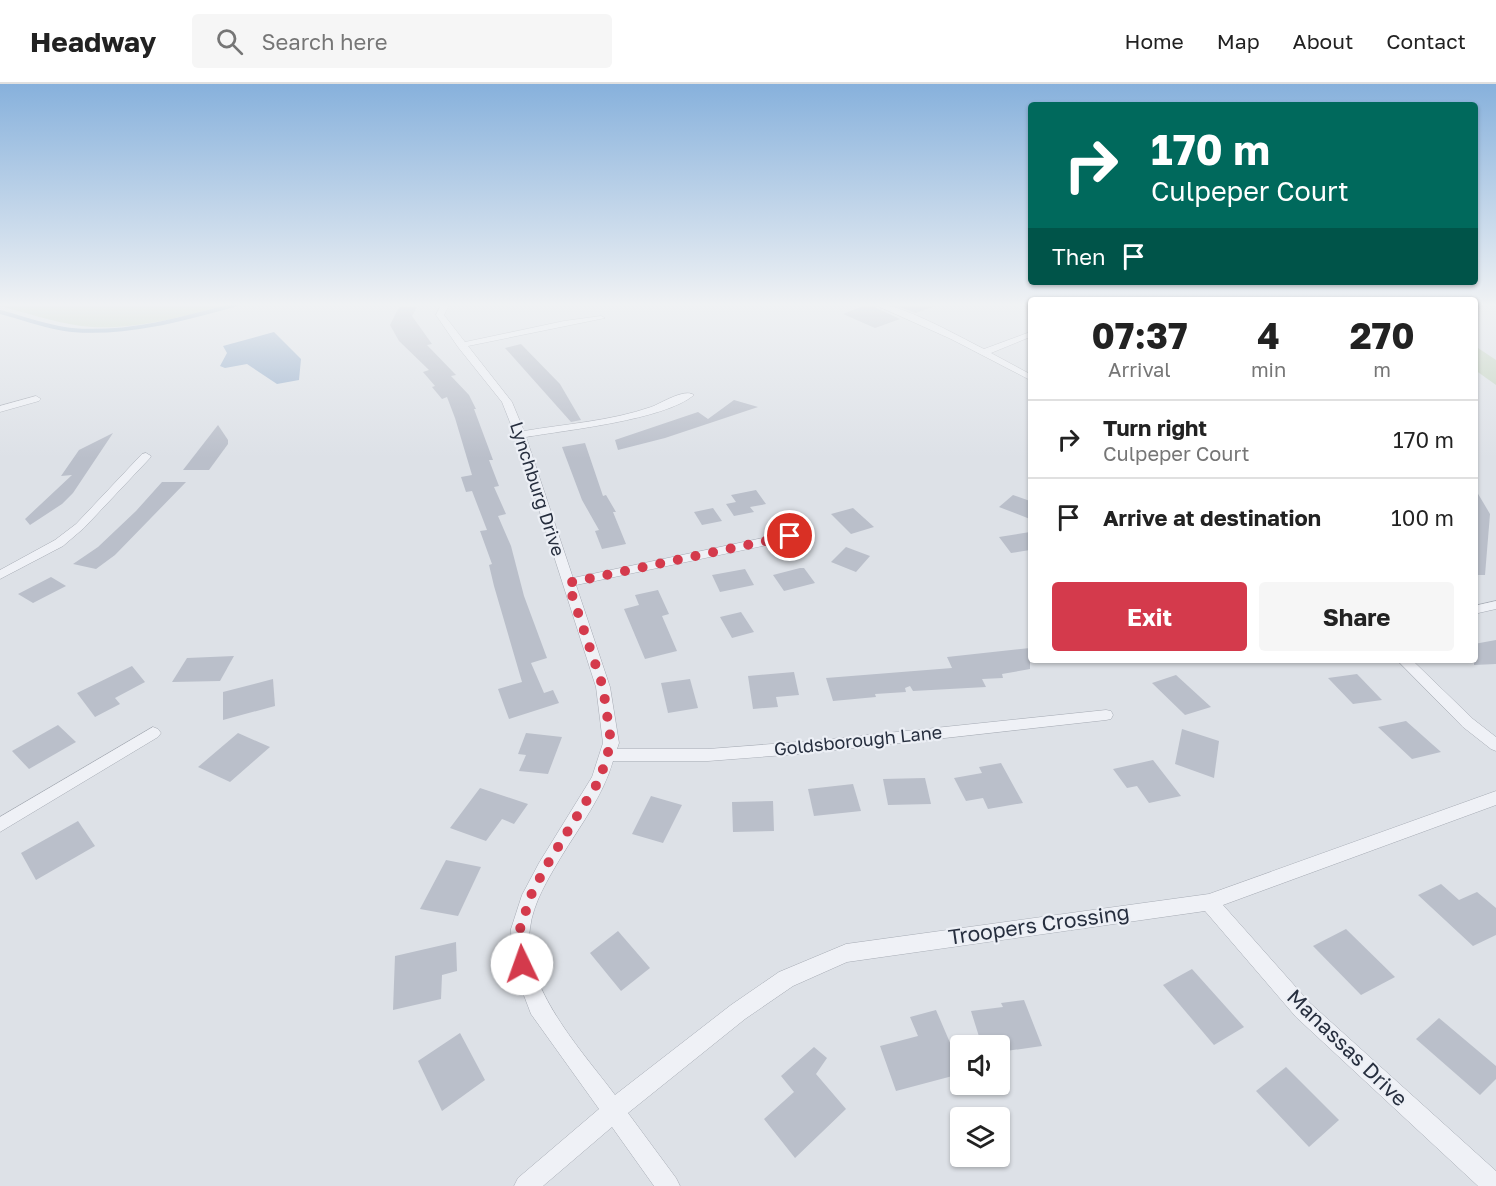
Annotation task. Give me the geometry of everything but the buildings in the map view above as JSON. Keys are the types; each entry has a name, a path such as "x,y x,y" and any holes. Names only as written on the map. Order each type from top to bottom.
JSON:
{"street":[{"name":"Lynchburg Drive","path":"469,354 507,402 520,435 603,687 611,742 600,779 531,895 520,929 522,964 538,1007 668,1186"},
{"path":"989,354 1028,376"},
{"path":"520,435 653,410 689,395"},
{"path":"0,409 36,399"},
{"path":"0,575 59,543 80,526 146,456"},
{"path":"568,583 790,536"},
{"path":"1478,609 1496,605"},
{"path":"1407,663 1468,723 1496,745"},
{"name":"Goldsborough Lane","path":"609,755 708,755 800,748 1106,715"},
{"path":"0,825 153,733"},
{"name":"Troopers Crossing","path":"526,1186 614,1110 738,1012 786,979 846,953 1209,902 1496,798"},
{"name":"Manassas Drive","path":"1209,902 1303,1010 1495,1186"}],"green space":[{"path":"1478,354 1488,354 1496,360 1496,385 1478,372"}],"water":[{"path":"226,354 296,354 301,359 299,380 277,384 247,364 225,368 220,366"}],"route":[{"path":"522,964 520,929 531,895 600,779 611,742 603,687 568,583 790,536"}]}
